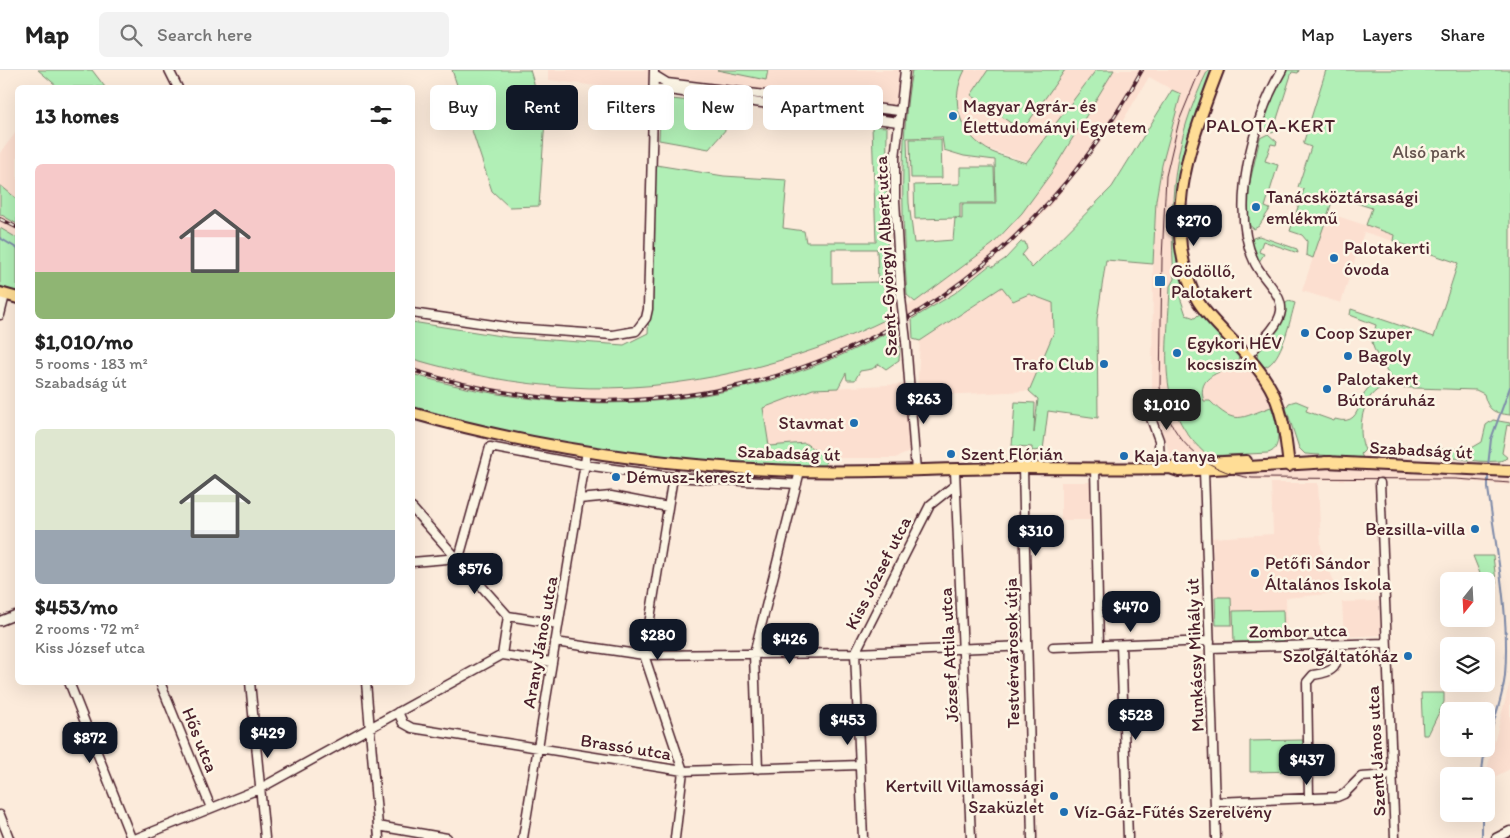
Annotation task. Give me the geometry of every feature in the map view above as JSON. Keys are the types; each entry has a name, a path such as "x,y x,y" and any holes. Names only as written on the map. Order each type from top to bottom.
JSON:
{"main road":[{"path":"1218,70 1195,132 1183,176 1180,202 1181,241 1186,274 1197,299 1263,375 1276,400 1283,424 1288,463"},
{"path":"2,294 15,297"},
{"name":"Szabadság út","path":"415,414 496,434 587,451 699,465 800,471 1165,468 1187,463 1331,462 1510,471"},
{"name":"Szabadság út","path":"1165,468 1179,471 1204,470 1288,463"}],"street":[{"path":"169,70 176,85"},
{"name":"Szent-Györgyi Albert utca","path":"905,70 898,122 895,200 901,298 916,471"},
{"path":"1247,356 1276,323 1281,311 1277,296 1253,260 1245,233 1243,212 1250,160 1257,130 1282,70"},
{"path":"654,72 654,85"},
{"path":"654,72 667,84 684,87"},
{"path":"883,110 899,111"},
{"path":"883,120 898,122"},
{"path":"415,313 514,328 613,335 636,331 646,318 648,309 653,130"},
{"path":"0,315 2,294"},
{"path":"1143,397 1159,440 1165,468"},
{"name":"Szabadság út","path":"458,558 490,447 584,465 673,478 797,484"},
{"name":"Arany János utca","path":"523,838 587,451"},
{"name":"Testvérvárosok útja","path":"1023,468 1032,838"},
{"path":"1095,469 1099,645"},
{"name":"Munkácsy Mihály út","path":"1204,470 1216,838"},
{"path":"758,769 754,654 800,471"},
{"name":"József Attila utca","path":"955,471 971,838"},
{"path":"673,478 644,655 683,771 674,838"},
{"name":"Szent János utca","path":"1380,483 1395,838"},
{"name":"Kiss József utca","path":"863,838 855,653 930,505 955,485"},
{"path":"579,499 611,496 668,507"},
{"path":"415,511 508,616 558,624"},
{"path":"415,562 458,558"},
{"path":"0,621 15,615"},
{"path":"502,655 508,616"},
{"path":"555,642 644,655 855,653 1027,646"},
{"name":"Zombor utca","path":"1053,647 1386,643"},
{"path":"1121,645 1128,838"},
{"path":"1309,798 1307,682 1313,675 1325,674 1334,669 1337,663 1337,645"},
{"path":"137,838 259,789 502,655 552,662"},
{"path":"70,685 131,838"},
{"name":"Hős utca","path":"161,685 211,808"},
{"path":"250,685 265,838"},
{"path":"366,685 379,838"},
{"name":"Brassó utca","path":"398,712 404,723 412,728 683,771 860,766"},
{"path":"1215,802 1340,797 1361,778 1391,775"},
{"path":"0,815 9,838"},
{"path":"378,826 447,838"},
{"path":"1496,838 1510,831"}],"shaded area":[{"name":"Magyar Agrár- és Élettudományi Egyetem","path":"548,70 1100,70 1032,163 914,125 883,121 883,85 763,85 763,106 753,105 753,85 684,85 684,97 674,95 674,85 589,85 548,80"},
{"path":"1114,70 1208,70 1182,137 1172,192 1174,279 1170,286 1168,392 1173,408 1190,438 1215,460 1239,470 1318,468 1441,471 1510,476 1510,485 1450,480 1254,480 1226,474 1196,457 1171,457 1152,401 1153,264 1156,200 1162,165 1180,94 1149,77 1119,127 1114,124 1051,205 990,265 931,308 866,344 832,358 773,379 707,394 659,401 597,404 553,402 487,392 415,374 415,360 484,377 526,384 571,387 654,384 709,377 780,360 862,332 891,317 929,292 993,244 1012,225 1052,172"},
{"path":"15,134 15,197 0,185 0,153"},
{"name":"Palotakerti óvoda","path":"1328,213 1395,235 1393,241 1364,232 1341,303 1302,291"},
{"path":"0,214 15,223 15,237 0,228"},
{"path":"1003,286 1053,303 1054,332 1029,391 917,396 920,341"},
{"path":"1238,354 1261,381 1271,407 1243,417 1233,418 1224,415 1210,401 1204,401 1203,386 1214,374 1236,364"},
{"path":"904,384 910,452 895,458 826,458 805,443 769,446 763,408 813,389"},
{"path":"1061,482 1091,482 1090,520 1061,520"},
{"name":"Petőfi Sándor Általános Iskola","path":"1271,483 1318,483 1321,547 1338,593 1286,598 1287,642 1233,643 1232,625 1216,625 1212,538 1273,534"},
{"path":"1379,601 1381,635 1344,637 1342,602"},
{"path":"1510,682 1510,769 1495,776 1495,767 1488,767 1490,757 1495,757 1495,739"}],"green space":[{"path":"38,70 92,70 103,85 56,85"},
{"path":"452,70 530,70 534,85 506,85 506,130 544,130 539,206 509,207 492,191 472,130 496,130 496,85 457,85"},
{"path":"717,70 768,70 766,80"},
{"path":"912,70 965,70 960,82 958,106 960,117 965,127 972,137 992,152 1026,163 1096,70 1114,70 1052,172 1022,213 993,244 915,302 907,295 904,238 903,154","holes":["942,137 944,150 964,156 995,160 996,204 962,204 962,219 955,218 953,240 914,243 909,203 907,138"]},
{"path":"988,70 1065,70 1022,131 971,95"},
{"path":"1208,70 1214,70 1189,138 1181,271 1186,292 1180,297 1186,315 1195,318 1198,315 1203,315 1238,354 1239,362 1207,380 1202,392 1204,401 1210,401 1226,414 1238,418 1271,407 1277,426 1278,440 1273,450 1268,453 1208,456 1190,438 1179,419 1171,398 1167,356 1170,286 1174,279 1173,198 1180,147 1196,96"},
{"path":"1284,70 1299,70 1298,73 1292,72 1275,125 1281,128 1272,133 1264,129 1262,122"},
{"name":"Alsó park","path":"1326,70 1510,70 1510,415 1490,408 1484,394 1476,390 1385,387 1377,390 1371,396 1363,413 1361,433 1365,450 1361,454 1363,458 1305,454 1299,448 1286,408 1289,403 1296,401 1308,406 1306,411 1334,421 1335,419 1346,420 1353,417 1370,386 1378,381 1391,380 1373,345 1372,341 1376,325 1350,315 1351,309 1434,337 1458,263 1393,241 1394,235 1366,225 1372,208 1334,196 1313,258 1306,255 1307,241 1302,235 1290,231 1304,189 1298,187 1311,147 1303,144"},
{"path":"1172,90 1181,94 1162,165 1156,200 1153,264 1106,260 1097,319 1098,418 1048,411 1043,450 1032,451 1032,447 1012,446 1015,402 1035,403 1034,433 1038,399 1029,391 1054,332 1053,303 1029,294 1013,301 1002,287 920,341 913,339 912,319 955,293 990,265 993,267 1005,259 1021,242 1025,242 1027,249 1022,255 1032,268 1112,187"},
{"path":"674,99 684,100 684,130 725,130 709,149 659,140 659,130 674,130"},
{"path":"883,127 887,127 886,213 891,317 855,334 776,362 693,380 651,386 569,387 509,381 471,374 415,360 415,322 507,337 624,345 648,333 656,165 724,176 787,180 783,228 804,231 806,242 876,242 872,130 883,130","holes":["832,249 877,249 878,282 832,283"]},
{"path":"1268,134 1277,142 1276,145 1271,144 1265,161 1278,165 1265,207 1270,209 1259,226 1254,229 1248,224 1249,186 1260,138"},
{"path":"910,139 941,139 942,178 911,178"},
{"path":"960,167 994,167 995,203 960,203 960,218 915,219 914,185 960,184"},
{"path":"0,185 15,197 15,223 0,214"},
{"path":"0,228 15,237 15,291 0,286"},
{"path":"1259,236 1297,249 1298,253 1263,241 1259,252 1264,254 1259,262 1251,243 1253,238"},
{"path":"1289,301 1295,303 1281,349 1271,363 1265,367 1257,359 1258,348"},
{"path":"892,330 900,347 899,360 886,369 879,364 872,369 860,371 855,380 847,380 846,373 838,388 813,389 763,408 769,446 805,443 826,458 825,466 748,465 565,445 415,410 415,375 472,389 534,399 595,403 657,401 718,393 778,378 836,357"},
{"path":"1493,420 1510,423 1510,426 1507,425 1502,453 1508,458 1500,461 1489,462 1415,453 1390,454 1377,450 1470,449 1482,442 1486,425"},
{"path":"1473,556 1493,556 1495,572 1479,572"},
{"path":"1495,572 1497,589 1495,589"},
{"path":"1215,597 1231,597 1232,625 1216,625"},
{"path":"1283,610 1284,641 1234,642 1233,611"},
{"path":"1421,693 1444,693 1444,702 1440,702 1440,710 1428,735 1423,735"},
{"path":"1303,740 1303,771 1250,772 1250,741"}],"waterway":[{"path":"0,238 15,247"},
{"path":"1488,466 1491,439 1510,387"},
{"path":"1483,767 1488,738 1503,688 1506,652 1504,606 1488,488 1488,473"},
{"path":"1482,822 1482,838"}],"tram line":[{"path":"1200,70 1179,121 1166,176 1162,259 1160,387 1170,421 1179,436 1190,449 1218,468 1252,478 1456,479 1510,483"}],"railway":[{"path":"415,371 522,395 630,400 734,387 832,356 924,308 1008,243 1081,164 1142,70"},
{"path":"0,219 15,226"}],"place":[{"name":"Magyar Agrár- és Élettudományi Egyetem","path":"953,116"},
{"name":"Tanácsköztársasági emlékmű","path":"1256,207"},
{"name":"Palotakerti óvoda","path":"1334,258"},
{"name":"Gödöllő, Palotakert","path":"1160,281"},
{"name":"Coop Szuper","path":"1305,333"},
{"name":"Egykori HÉV kocsiszín","path":"1177,353"},
{"name":"Bagoly","path":"1348,356"},
{"name":"Trafo Club","path":"1104,364"},
{"name":"Palotakert Bútoráruház","path":"1327,389"},
{"name":"Stavmat","path":"854,423"},
{"name":"Szent Flórián","path":"951,454"},
{"name":"Kaja tanya","path":"1124,456"},
{"name":"Démusz-kereszt","path":"616,477"},
{"name":"Bezsilla-villa","path":"1475,529"},
{"name":"Petőfi Sándor Általános Iskola","path":"1255,573"},
{"name":"Szolgáltatóház","path":"1408,656"},
{"name":"Kertvill Villamossági Szaküzlet","path":"1054,796"},
{"name":"Víz-Gáz-Fűtés Szerelvény","path":"1064,812"}],"district":[{"name":"PALOTA-KERT","path":"1271,125"}]}
